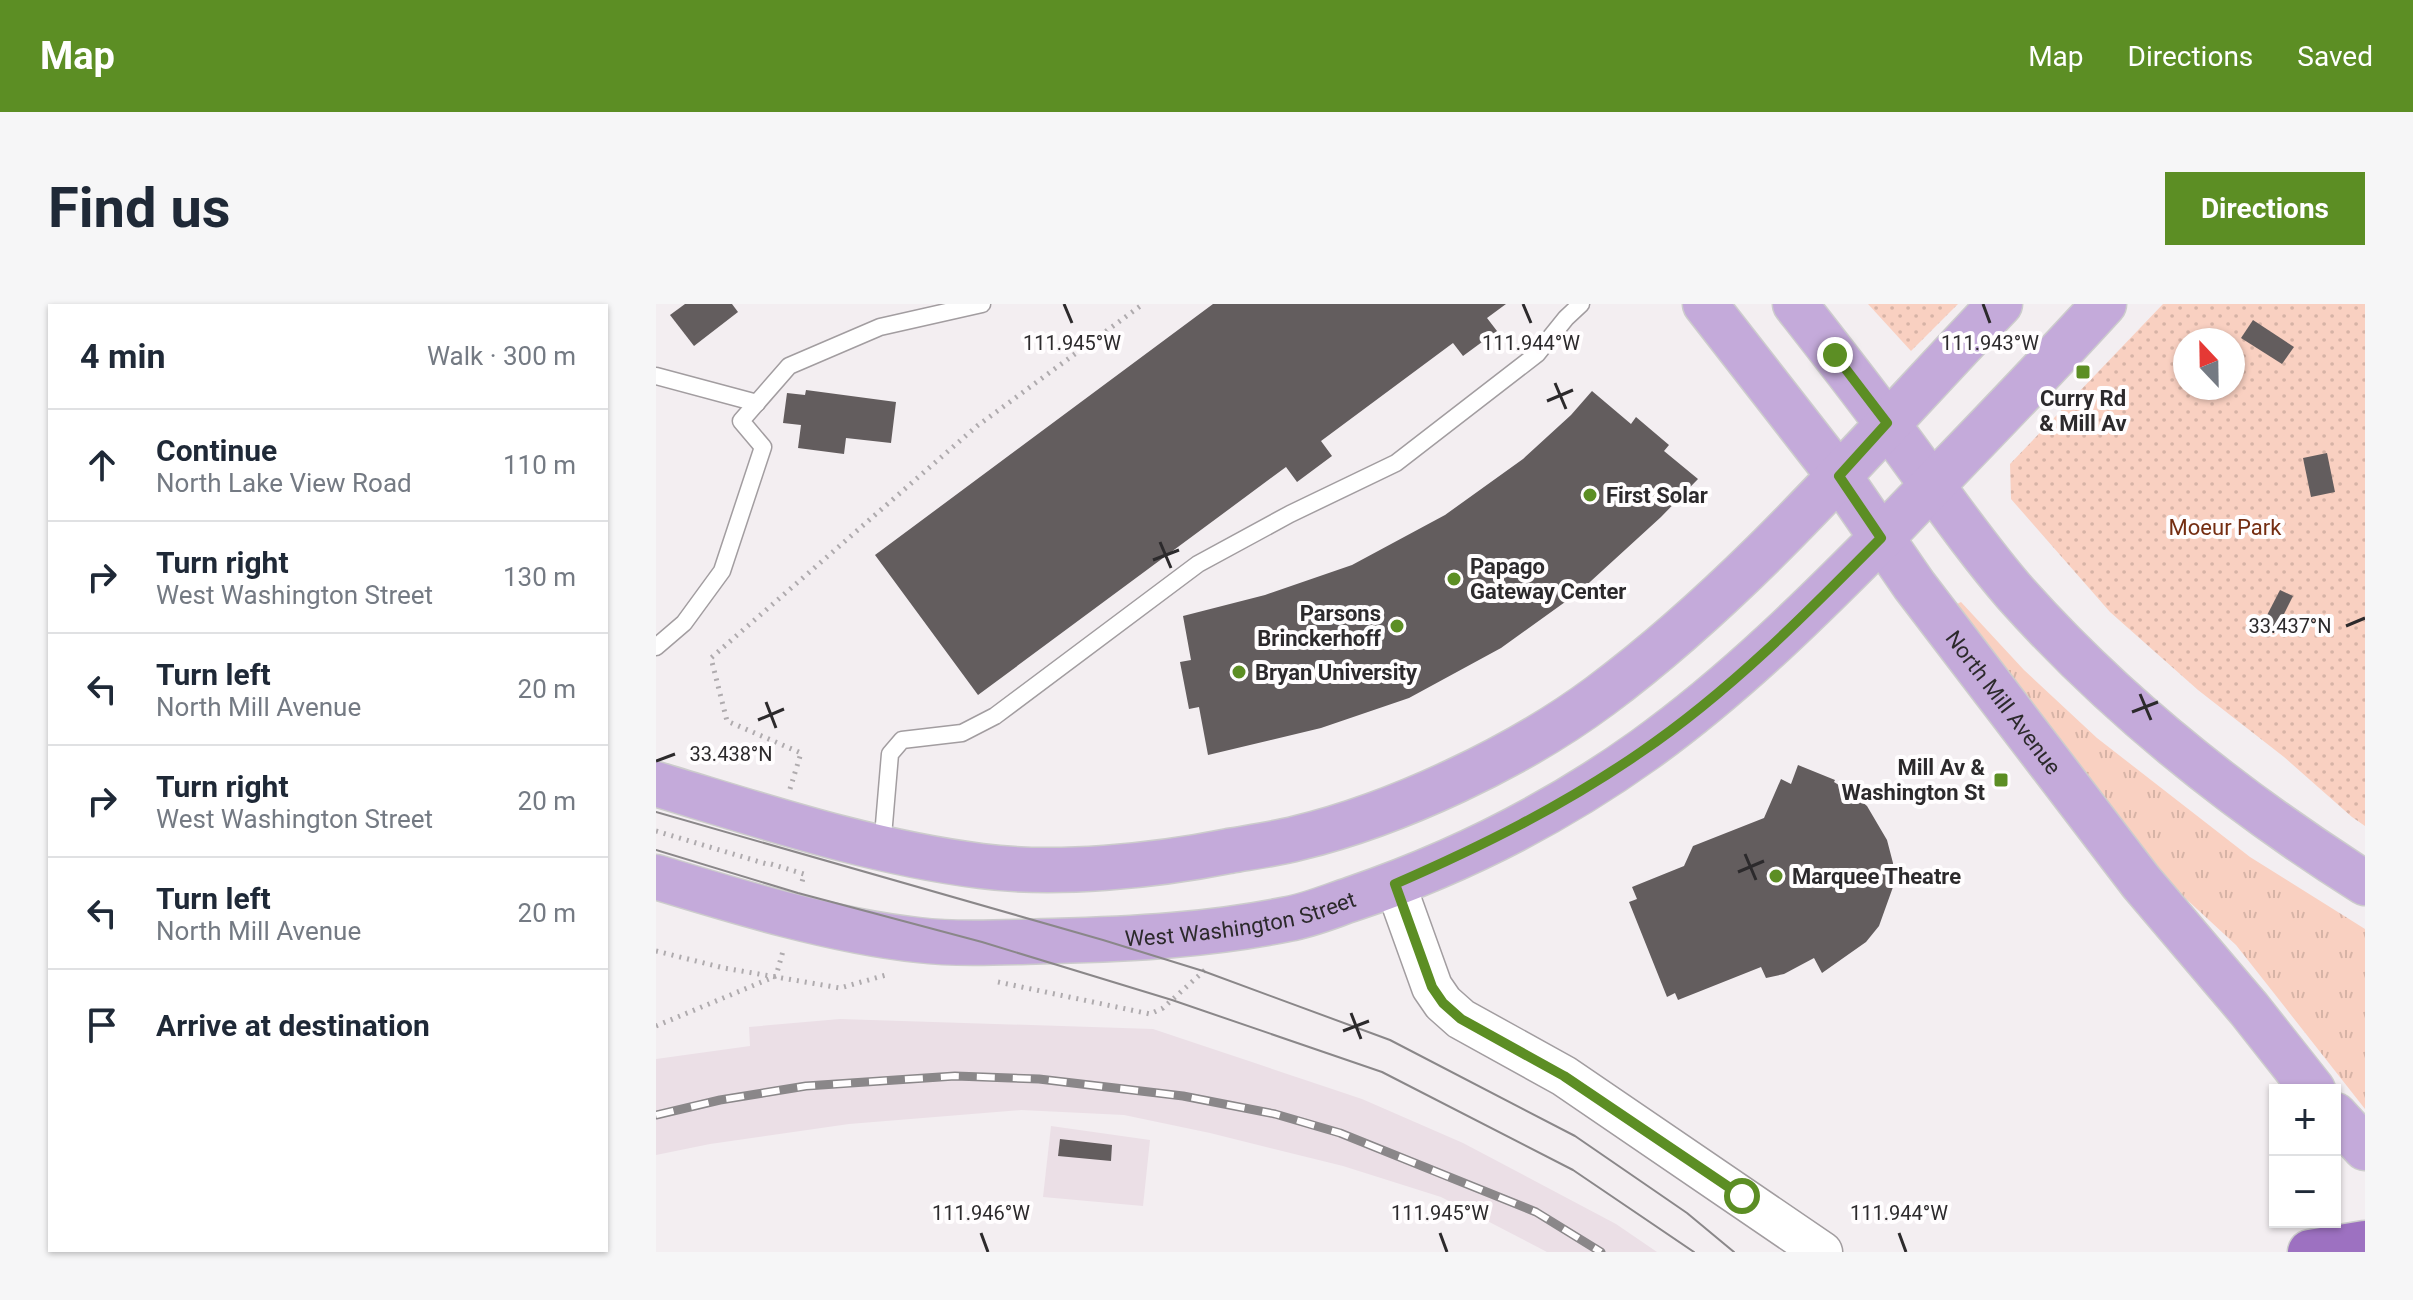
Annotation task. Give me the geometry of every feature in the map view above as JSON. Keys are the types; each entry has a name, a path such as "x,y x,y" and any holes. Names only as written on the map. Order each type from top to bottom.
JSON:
{"highway":[{"path":"2310,1252 2365,1243"}],"main road":[{"name":"North Mill Avenue","path":"1705,304 1839,476 1881,538 2141,882 2308,1084"},
{"path":"1795,304 2014,591 2103,685 2178,749 2365,883"},
{"path":"656,784 882,849 984,867 1108,867 1200,857 1298,838 1356,820 1416,797 1531,740 1597,699 1660,649 1798,519 2000,304"},
{"name":"West Washington Street","path":"656,877 717,896 854,930 920,941 982,942 1181,936 1293,918 1395,884 1473,850 1544,813 1642,752 1758,658 1975,443 2104,304"},
{"path":"2341,1122 2365,1148"}],"street":[{"path":"1395,884 1432,987 1443,1003 1461,1019 1564,1076 1822,1252"}],"lane":[{"path":"656,647 684,623 722,571 763,447 741,421 789,366 880,327 982,304"},
{"path":"882,849 890,754 902,740 962,733 995,716 1198,564 1290,514 1396,463 1537,354 1581,304"},
{"path":"656,376 757,403"}],"path":[{"path":"788,798 801,753 727,721 711,658 977,426 1143,304"},
{"path":"656,831 804,874 802,882"},
{"path":"770,865 773,855"},
{"path":"776,976 783,949"},
{"path":"656,951 724,968 840,988 891,974"},
{"path":"988,980 1150,1014 1163,1008 1213,963"},
{"path":"656,1026 776,976"}],"shaded area":[{"path":"840,1019 1153,1029 1362,1099 1463,1143 1616,1224 1657,1252 1547,1252 1441,1197 1343,1166 1124,1115 1021,1110 849,1124 656,1155 656,1059 750,1046 749,1027"},
{"path":"1051,1126 1150,1140 1143,1206 1043,1197"}],"green space":[{"path":"1868,304 1958,304 1911,351"},
{"name":"Moeur Park","path":"2163,304 2365,304 2365,826 2198,690 2110,612 2011,499 2010,464"},
{"path":"1961,602 2024,670 2097,738 2250,857 2365,929 2365,1109 2236,945 2158,873 1955,605"}],"building":[{"path":"685,304 732,304 738,312 694,346 670,315"},
{"path":"1213,304 1506,304 1487,318 1497,331 1463,356 1453,343 1321,441 1332,456 1297,482 1286,467 978,695 875,555"},
{"path":"2253,320 2294,347 2282,364 2245,341 2245,332"},
{"path":"806,390 896,402 891,443 846,438 844,454 798,448 801,425 783,423 787,393 805,395"},
{"name":"Papago Gateway Center","path":"1592,391 1631,424 1636,417 1669,445 1664,451 1698,479 1661,517 1579,592 1501,648 1409,698 1321,728 1208,755 1199,707 1189,709 1180,662 1191,660 1183,616 1265,595 1352,565 1445,515 1523,459"},
{"path":"2327,453 2335,492 2311,497 2303,458"},
{"path":"2280,590 2293,596 2277,628 2264,621"},
{"name":"Marquee Theatre","path":"1798,765 1835,780 1867,806 1887,840 1893,863 1893,887 1879,926 1866,942 1822,973 1814,958 1784,974 1766,978 1761,967 1678,1000 1675,993 1667,997 1629,902 1637,899 1632,887 1684,866 1693,846 1764,818 1781,779 1791,784"},
{"path":"1060,1139 1112,1145 1111,1161 1058,1156"}],"tram line":[{"path":"656,812 1203,971 1390,1040 1575,1136 1687,1213 1734,1252"},
{"path":"656,850 798,893 982,942 1172,1000 1382,1072 1573,1170 1694,1252"}],"railway":[{"path":"656,1115 720,1100 806,1086 955,1076 1039,1079 1183,1096 1275,1114 1340,1133 1536,1212 1601,1252"}],"place":[{"name":"Curry Rd & Mill Av","path":"2083,372"},
{"name":"First Solar","path":"1590,495"},
{"name":"Papago Gateway Center","path":"1454,579"},
{"name":"Parsons Brinckerhoff","path":"1397,626"},
{"name":"Bryan University","path":"1239,672"},
{"name":"Mill Av & Washington St","path":"2001,780"},
{"name":"Marquee Theatre","path":"1776,876"}],"route":[{"path":"1742,1196 1564,1076 1461,1019 1443,1003 1432,987 1395,884 1473,850 1544,813 1642,752 1758,658 1881,538 1839,476 1887,423 1835,355"}]}
